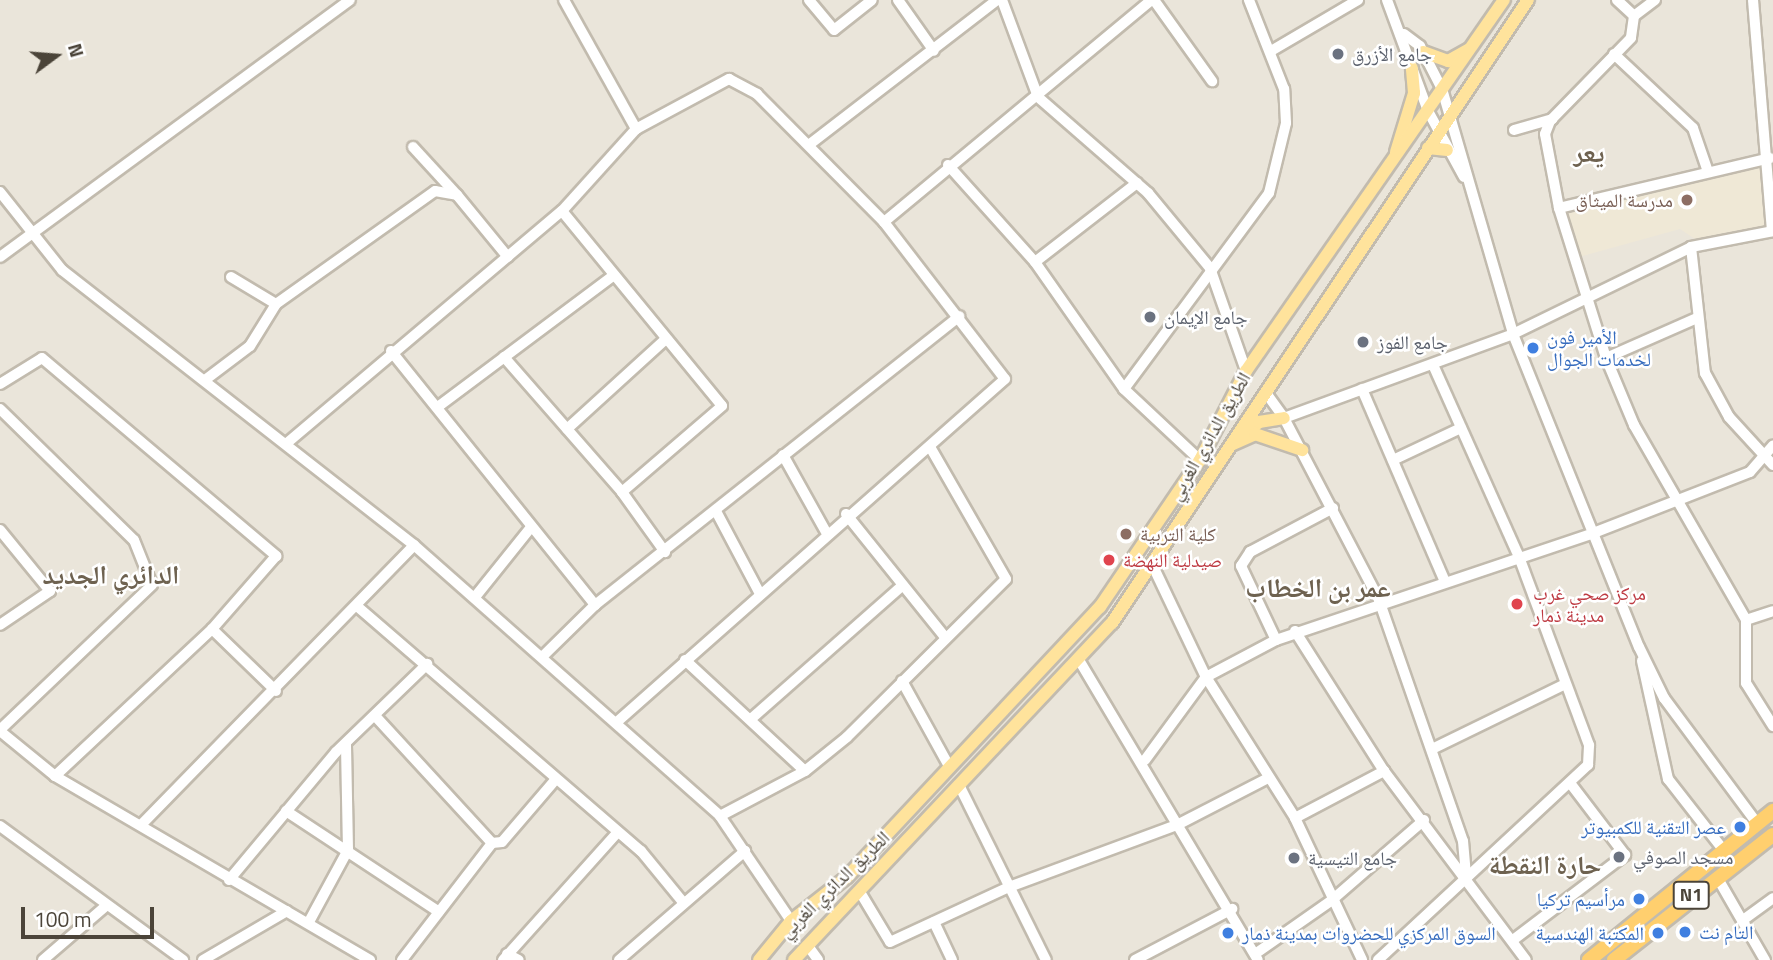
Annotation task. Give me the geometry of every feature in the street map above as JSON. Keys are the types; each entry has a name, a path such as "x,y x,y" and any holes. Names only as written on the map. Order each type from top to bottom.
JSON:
{"highway":[{"name":"N1","path":"1589,960 1722,848 1773,811"},
{"name":"N1","path":"1614,960 1773,835"}],"main road":[{"name":"الطريق الدائري الغربي","path":"759,960 791,921 847,877 1100,607 1200,460 1246,371 1392,167 1504,0"},
{"name":"الطريق الدائري الغربي","path":"794,960 1079,660 1152,564 1528,0"},
{"path":"1423,52 1448,61 1471,48"},
{"path":"1392,167 1414,93 1412,68"},
{"path":"1428,148 1447,150"},
{"path":"1233,444 1259,422 1284,418"},
{"path":"1233,444 1255,434 1302,450"},
{"path":"1142,548 1152,564"},
{"path":"950,768 959,785"}],"street":[{"path":"0,257 350,0"},
{"path":"564,0 636,129"},
{"path":"809,0 834,30 872,0"},
{"path":"898,0 934,51"},
{"path":"810,144 934,51 996,0"},
{"path":"1002,0 1038,97 1137,183 1210,268 1246,371"},
{"path":"884,222 948,165 1038,97 1152,0 1212,81"},
{"path":"1124,388 1210,268 1269,193 1286,122 1284,89 1249,0"},
{"path":"1271,51 1358,0"},
{"path":"1387,0 1404,34 1412,68 1429,111 1447,150 1464,177"},
{"path":"1617,0 1634,16"},
{"path":"1655,0 1634,16 1631,38 1552,119 1545,134 1559,208 1606,358 1634,425 1746,620 1746,683 1773,726"},
{"path":"1284,418 1433,366 1513,334 1586,295 1691,247 1772,231 1770,158 1753,0"},
{"path":"1404,34 1423,52 1442,89 1464,177 1513,334 1596,532 1639,647 1664,698 1758,823"},
{"path":"1614,54 1693,128 1707,169"},
{"path":"287,443 391,351 562,211 636,129 729,79 740,80 810,144 884,222 1005,379 930,447 846,514 617,722"},
{"path":"1514,130 1552,119"},
{"path":"413,147 508,257"},
{"path":"1559,208 1707,169 1770,158"},
{"path":"948,165 1035,262 1124,388 1200,460"},
{"path":"1035,262 1137,183"},
{"path":"205,380 250,346 276,304 435,191 457,195"},
{"path":"0,192 29,235 102,304 287,443 414,545 720,816 791,921"},
{"path":"562,211 722,406 622,492"},
{"path":"1691,247 1705,373 1729,417 1770,462"},
{"path":"439,406 613,276"},
{"path":"230,277 276,304"},
{"path":"542,657 595,605 717,513 783,455 959,316"},
{"path":"1606,358 1698,318"},
{"path":"567,429 666,339"},
{"path":"391,351 439,406 531,527 595,605"},
{"path":"504,357 622,492 665,552"},
{"path":"0,384 41,358 276,556 212,629 55,776"},
{"path":"1378,960 1571,784 1588,765 1589,745 1563,685 1519,557 1433,366"},
{"path":"1362,389 1445,582"},
{"path":"1266,393 1302,450 1379,600 1434,748 1464,841 1466,878"},
{"path":"0,410 134,540 152,585 0,731 55,776 229,880 287,911 310,920 370,960"},
{"path":"1393,460 1461,428"},
{"path":"1770,462 1773,446"},
{"path":"720,816 804,771 902,681 944,636 1006,579 930,447"},
{"path":"783,455 826,532"},
{"path":"1145,760 1206,677 1276,640 1379,600 1445,582 1596,532 1676,497 1750,472 1770,462"},
{"path":"1276,640 1241,566 1250,552 1333,508"},
{"path":"717,513 760,594"},
{"path":"846,514 944,636"},
{"path":"475,597 531,527"},
{"path":"0,530 50,590 0,625"},
{"path":"141,825 358,607 414,545"},
{"path":"1152,564 1206,677 1295,818 1362,960"},
{"path":"751,719 902,586"},
{"path":"358,607 618,832 682,901"},
{"path":"1746,620 1773,611"},
{"path":"212,629 276,691"},
{"path":"1295,631 1384,771 1424,820 1526,960"},
{"path":"1639,647 1668,779 1722,848"},
{"path":"685,660 804,771"},
{"path":"1079,660 1145,760 1257,957 1332,900 1424,820"},
{"path":"229,880 346,744 377,718 427,664"},
{"path":"902,681 950,768"},
{"path":"1434,748 1563,685"},
{"path":"377,718 492,843"},
{"path":"310,920 348,850 346,744"},
{"path":"1295,818 1384,771"},
{"path":"860,892 890,942 1009,887 1179,824 1268,778"},
{"path":"402,960 492,843 502,842 556,779"},
{"path":"1513,940 1625,855 1571,784"},
{"path":"959,785 1046,960"},
{"path":"286,811 439,912"},
{"path":"0,826 183,960"},
{"path":"505,957 618,832"},
{"path":"619,960 682,901 702,893 745,851"},
{"path":"1717,877 1765,960"},
{"path":"1743,920 1773,898"},
{"path":"43,960 107,905"},
{"path":"1135,960 1232,909"},
{"path":"204,960 287,911"},
{"path":"934,922 952,960"},
{"path":"807,946 818,960"},
{"path":"505,957 519,960"}],"shaded area":[{"path":"0,0 1773,0 1773,960 0,960"},
{"name":"مدرسة الميثاق","path":"1762,164 1766,227 1695,239 1680,229 1579,257 1566,212"}],"place":[{"name":"جامع الأزرق","path":"1338,54"},
{"name":"مدرسة الميثاق","path":"1687,200"},
{"name":"جامع الإيمان","path":"1150,317"},
{"name":"جامع الفوز","path":"1363,342"},
{"name":"الأمير فون لخدمات الجوال","path":"1533,348"},
{"name":"كلية التربية","path":"1126,534"},
{"name":"صيدلية النهضة","path":"1109,560"},
{"name":"مركز صحي غرب مدينة ذمار","path":"1517,604"},
{"name":"عصر التقنية للكمبيوتر","path":"1740,827"},
{"name":"مسجد الصوفي","path":"1619,857"},
{"name":"جامع التيسية","path":"1294,858"},
{"name":"مرأسيم تركيا","path":"1639,899"},
{"name":"التام نت","path":"1685,932"},
{"name":"السوق المركزي للحضروات بمدينة ذمار","path":"1228,933"},
{"name":"المكتبة الهندسية","path":"1658,933"}],"district":[{"name":"يعر","path":"1589,153"},
{"name":"الدائري الجديد","path":"111,575"},
{"name":"عمر بن الخطاب","path":"1318,588"},
{"name":"حارة النقطة","path":"1545,865"}]}
